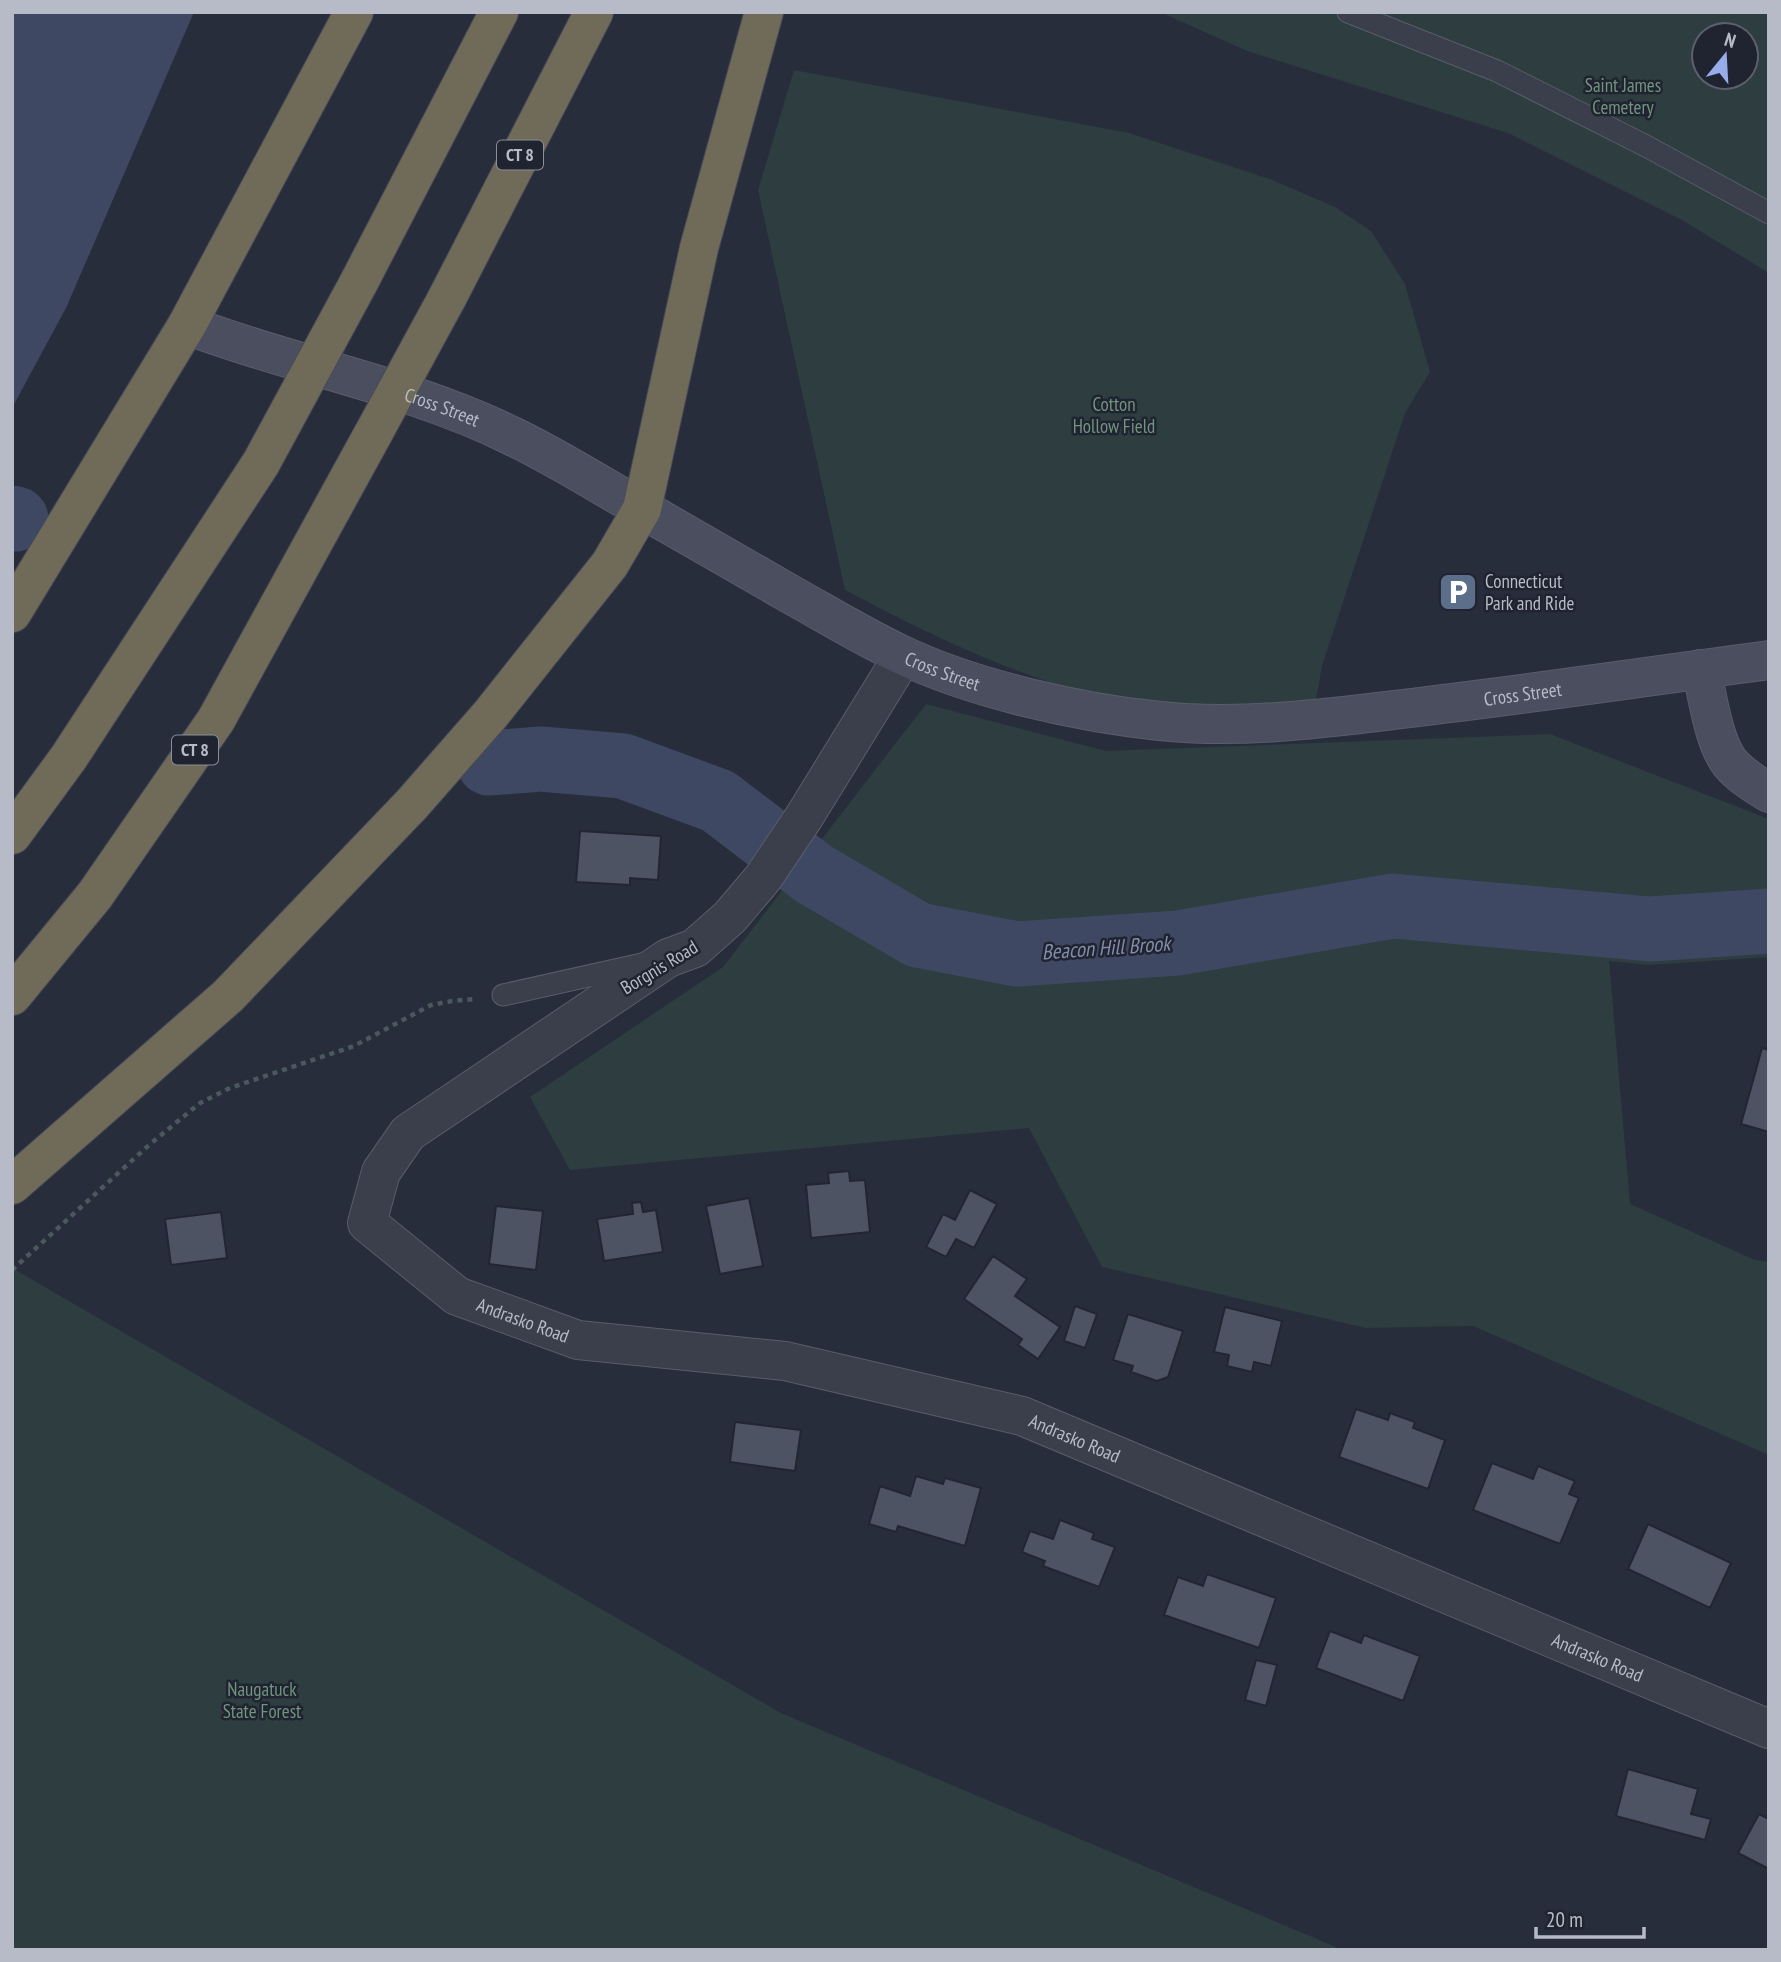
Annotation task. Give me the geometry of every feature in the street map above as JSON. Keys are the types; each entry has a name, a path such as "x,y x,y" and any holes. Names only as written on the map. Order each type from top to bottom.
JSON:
{"highway":[{"path":"12,612 187,325 354,12"},
{"path":"12,835 69,757 261,463 359,282 499,12"},
{"name":"CT 8","path":"12,996 95,895 216,720 447,299 594,12"},
{"path":"12,1185 228,996 412,804 490,715 610,564 642,509 699,248 764,12"}],"street":[{"name":"Cross Street","path":"187,325 230,341 442,404 513,436 903,656 962,678 1034,699 1158,721 1219,725 1278,722 1377,712 1769,660"},
{"name":"Borgnis Road","path":"367,1223 381,1172 408,1133 668,958 695,948 730,917 763,878 804,817 903,656"},
{"path":"1701,669 1718,740 1729,761 1745,778 1769,793"},
{"name":"Andrasko Road","path":"367,1223 457,1296 578,1340 785,1362 1022,1416 1769,1729"}],"lane":[{"path":"1348,12 1497,71 1646,146 1769,213"},
{"path":"503,995 668,958"}],"path":[{"path":"12,1269 149,1145 200,1103 230,1088 354,1046 431,1005 503,995"}],"green space":[{"name":"Saint James Cemetery","path":"1160,12 1769,12 1769,273 1682,220 1508,133 1247,51"},
{"name":"Cotton Hollow Field","path":"794,70 1129,133 1270,179 1335,207 1371,231 1405,284 1430,372 1405,413 1322,666 1315,705 1210,713 1162,709 1114,700 1067,688 976,654 845,590 758,190"},
{"path":"926,704 1106,751 1550,734 1769,819 1769,957 1648,965 1609,961 1630,1204 1755,1260 1769,1262 1769,1455 1473,1326 1366,1328 1102,1267 1029,1128 570,1170 530,1097 723,967"},
{"name":"Naugatuck State Forest","path":"12,1268 781,1713 1343,1950 12,1950"}],"water":[{"path":"12,12 194,12 66,308 12,408"}],"building":[{"path":"580,831 661,836 658,880 630,878 630,885 576,882"},
{"path":"1762,1048 1769,1050 1769,1132 1741,1124"},
{"path":"849,1171 850,1181 865,1180 870,1232 811,1238 806,1185 829,1183 828,1173"},
{"path":"970,1190 997,1204 974,1248 956,1239 946,1257 926,1247 943,1214 955,1220"},
{"path":"749,1198 763,1266 720,1274 706,1206"},
{"path":"641,1202 643,1212 656,1210 663,1252 604,1261 597,1219 633,1214 632,1203"},
{"path":"496,1206 543,1211 536,1270 489,1264"},
{"path":"221,1212 227,1258 171,1265 165,1219"},
{"path":"993,1256 1027,1279 1015,1296 1060,1327 1038,1359 1018,1345 1022,1339 964,1299"},
{"path":"1075,1306 1097,1314 1085,1348 1064,1341"},
{"path":"1225,1307 1282,1321 1271,1366 1254,1362 1252,1372 1227,1366 1229,1355 1214,1352"},
{"path":"1128,1314 1183,1331 1168,1377 1157,1381 1131,1372 1133,1366 1113,1360"},
{"path":"1356,1409 1388,1420 1390,1413 1415,1422 1413,1428 1445,1440 1428,1489 1339,1457"},
{"path":"735,1422 801,1430 795,1471 730,1462"},
{"path":"1492,1463 1533,1479 1538,1466 1575,1481 1569,1494 1579,1498 1560,1544 1473,1510"},
{"path":"916,1476 943,1484 945,1478 981,1488 965,1546 898,1526 896,1532 869,1524 880,1486 910,1496"},
{"path":"1060,1520 1094,1533 1092,1539 1115,1547 1099,1587 1043,1566 1045,1561 1022,1552 1030,1531 1053,1539"},
{"path":"1648,1524 1731,1563 1710,1608 1628,1569"},
{"path":"1207,1574 1276,1598 1259,1648 1164,1615 1178,1577 1203,1586"},
{"path":"1330,1631 1361,1643 1364,1635 1420,1656 1403,1701 1316,1668"},
{"path":"1256,1660 1277,1665 1266,1706 1245,1700"},
{"path":"1628,1769 1698,1789 1691,1814 1711,1819 1705,1840 1616,1816"},
{"path":"1759,1814 1769,1819 1769,1869 1738,1853"}],"waterway":[{"name":"Beacon Hill Brook","path":"12,518 16,519"},
{"name":"Beacon Hill Brook","path":"489,763 541,759 623,766 718,801 814,874 918,935 1017,954 1178,943 1393,906 1650,929 1769,921"}],"place":[{"name":"Connecticut Park and Ride","path":"1458,592"}]}
